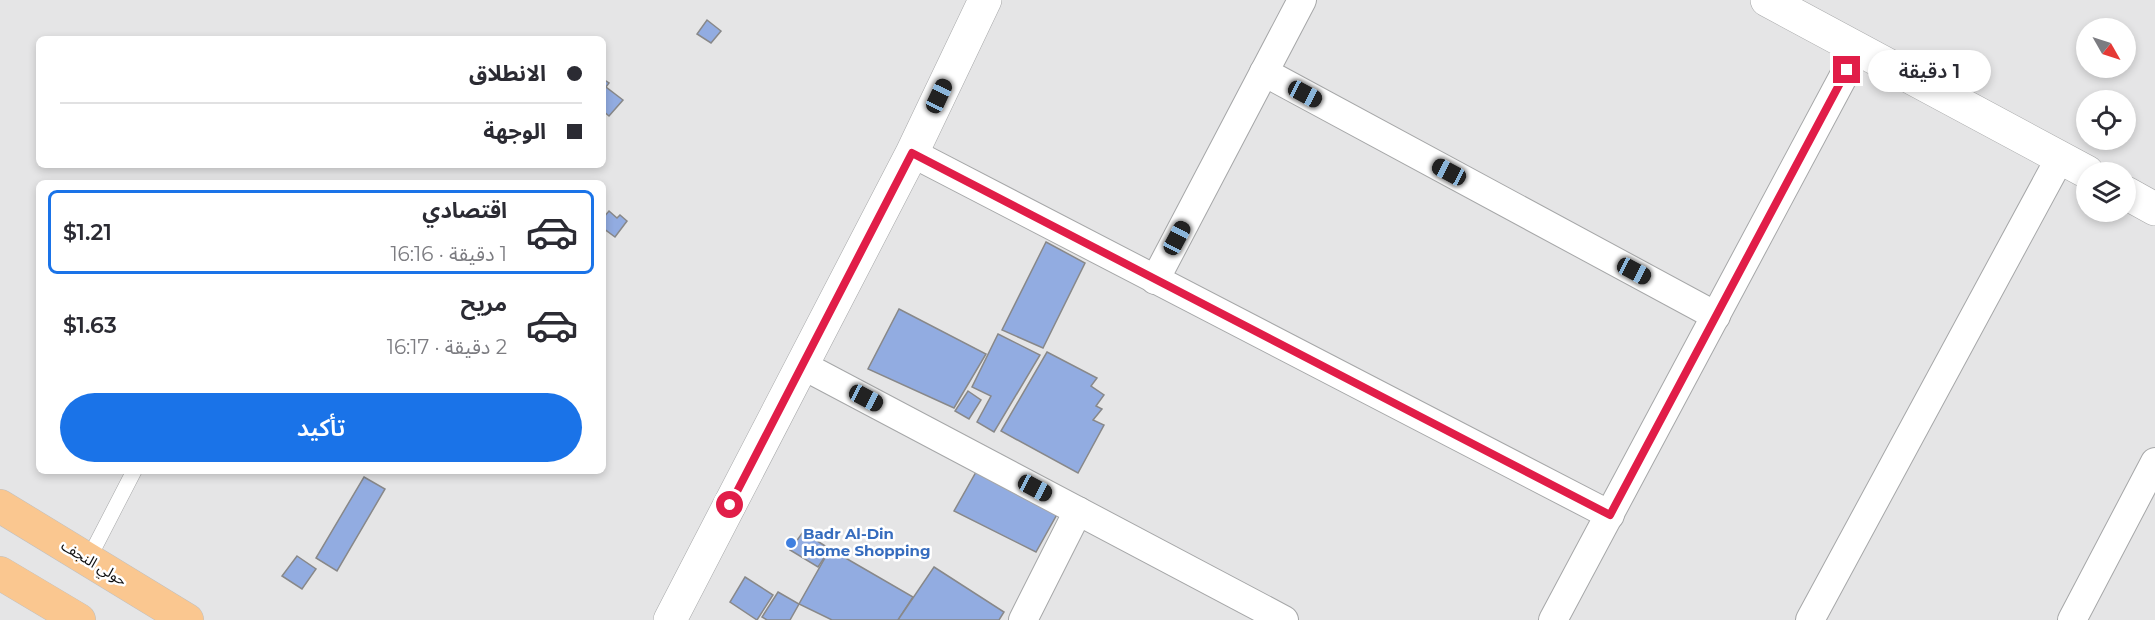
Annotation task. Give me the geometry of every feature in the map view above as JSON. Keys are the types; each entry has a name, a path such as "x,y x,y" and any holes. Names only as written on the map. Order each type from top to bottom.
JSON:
{"main road":[{"name":"حولي النجف","path":"0,506 188,620"},
{"path":"0,573 79,620"}],"street":[{"path":"670,620 912,153 985,0"},
{"path":"1155,280 1302,0"},
{"path":"1767,0 2074,165 1810,620"},
{"path":"1553,620 1858,49"},
{"path":"1264,72 1716,316"},
{"path":"912,153 1610,515"},
{"path":"2136,199 2155,209"},
{"path":"802,365 1284,620"},
{"path":"2072,620 2155,462"},
{"path":"1023,620 1078,511"}],"lane":[{"path":"88,560 132,474"}],"building":[{"path":"707,20 721,31 711,43 697,34"},
{"path":"606,87 623,100 609,116 606,114"},
{"path":"609,211 617,218 620,215 627,221 615,237 606,230 606,214"},
{"path":"1046,242 1085,263 1043,348 1002,330"},
{"path":"899,309 986,354 954,408 868,369"},
{"path":"998,334 1040,355 994,432 977,422 991,396 972,387"},
{"path":"1047,352 1097,378 1091,386 1104,395 1096,406 1102,409 1093,420 1104,425 1078,473 1001,431"},
{"path":"968,391 981,400 969,419 955,411"},
{"path":"980,465 1060,509 1036,552 954,511"},
{"path":"364,477 385,489 337,571 316,558"},
{"path":"803,532 830,549 818,567 790,550"},
{"path":"830,549 913,597 898,620 832,620 799,604"},
{"path":"297,556 316,569 302,589 282,576"},
{"path":"934,567 1004,612 999,620 898,620"},
{"path":"745,577 773,595 757,620 730,602"},
{"path":"778,592 799,604 790,620 767,620 762,617"}],"place":[{"name":"Badr Al-Din Home Shopping","path":"791,543"}],"route":[{"path":"730,505 912,153 1610,515 1847,70"}]}
